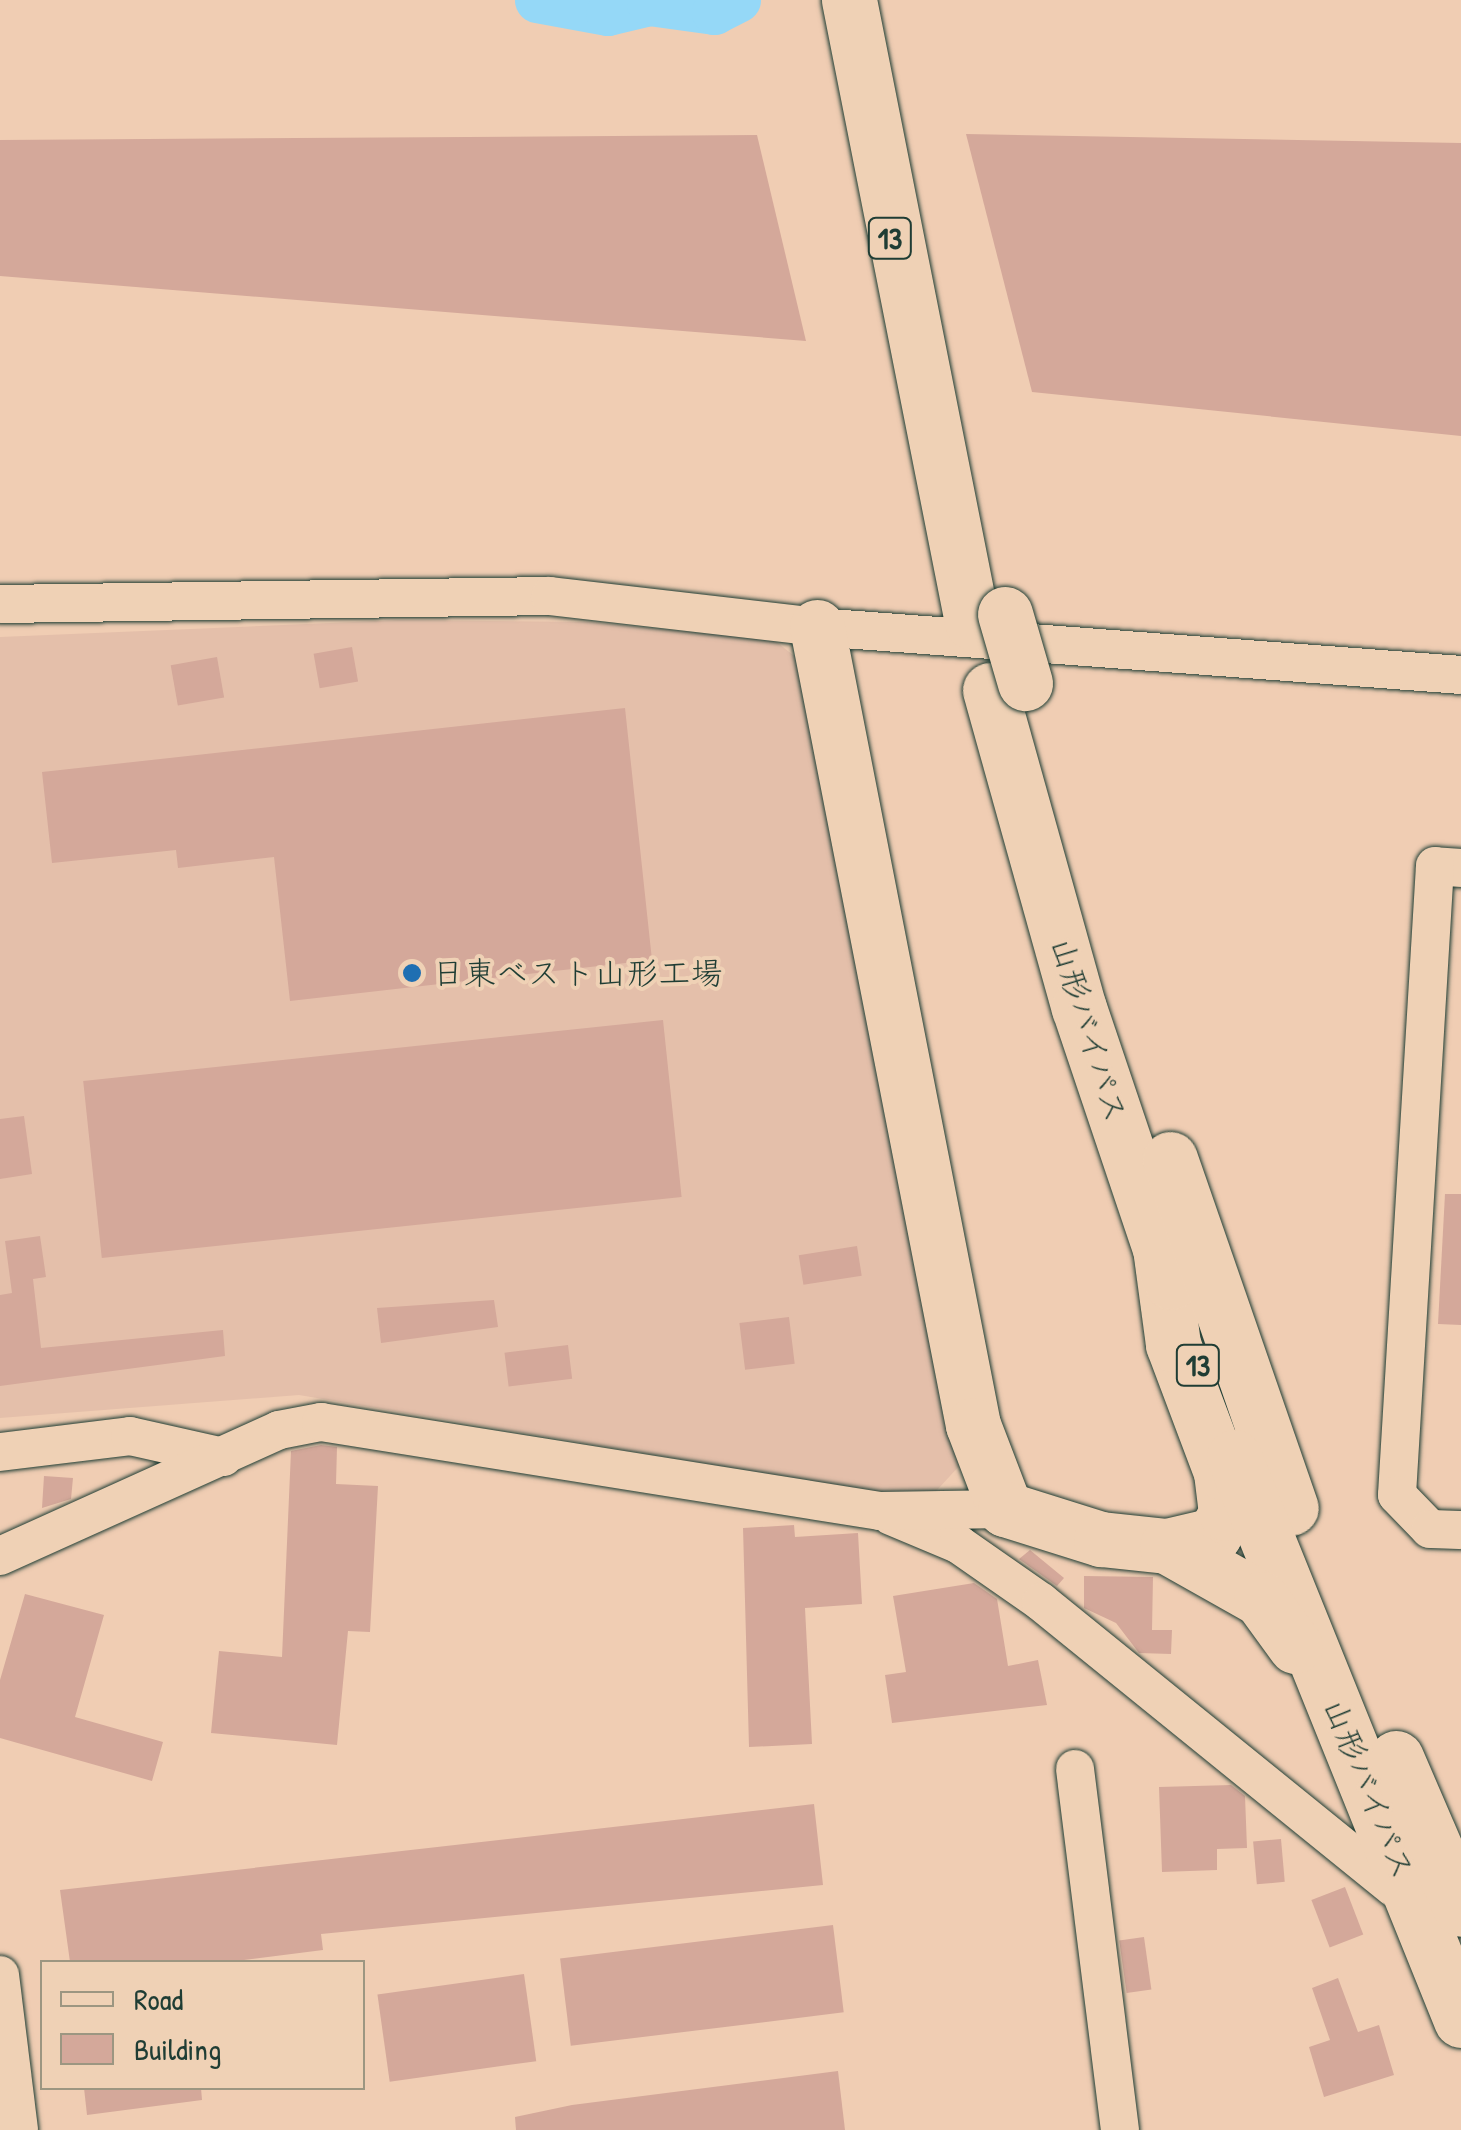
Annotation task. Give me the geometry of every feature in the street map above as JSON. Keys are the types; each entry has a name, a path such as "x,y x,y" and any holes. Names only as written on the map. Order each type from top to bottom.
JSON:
{"highway":[{"name":"山形バイパス","path":"849,0 1079,1008 1208,1394 1452,1998"},
{"name":"山形バイパス","path":"886,0 956,473"},
{"path":"817,626 973,1424 1005,1509 1070,1532 1166,1546 1261,1599 1282,1626 1394,1888 1452,1998"},
{"name":"山形バイパス","path":"1007,686 1298,1528 1461,1909"},
{"path":"1160,1248 1173,1344 1220,1472 1226,1514 1214,1535 1166,1546"}],"street":[{"path":"0,604 550,596 817,626 1461,675"},
{"path":"1461,868 1435,866 1397,1495 1430,1529 1461,1530"},
{"path":"0,1556 224,1457 321,1422 880,1511 1005,1509"},
{"path":"0,1452 130,1436 224,1457"},
{"path":"880,1511 958,1544 1041,1602 1394,1888"},
{"path":"1075,1770 1120,2130"},
{"path":"0,1975 18,2130"}],"shaded area":[{"path":"401,620 588,622 774,640 798,659 961,1464 927,1501 299,1395 0,1418 0,637"}],"building":[{"path":"966,134 1461,143 1461,436 1032,392"},
{"path":"757,135 806,341 0,276 0,140"},
{"path":"352,647 358,681 320,688 314,654"},
{"path":"217,657 224,697 178,706 171,665"},
{"path":"625,708 652,960 290,1001 274,857 178,868 176,850 52,863 42,772"},
{"path":"663,1020 682,1197 102,1258 83,1081"},
{"path":"24,1116 32,1174 0,1179 0,1119"},
{"path":"1445,1194 1461,1194 1461,1325 1438,1324"},
{"path":"40,1236 46,1277 33,1279 41,1348 223,1330 225,1356 0,1386 0,1295 12,1293 5,1241"},
{"path":"857,1246 862,1276 803,1285 799,1255"},
{"path":"494,1300 498,1327 381,1343 377,1308"},
{"path":"789,1317 795,1364 745,1370 739,1323"},
{"path":"568,1345 572,1379 509,1387 504,1353"},
{"path":"321,1445 337,1447 336,1484 378,1486 370,1632 348,1631 337,1745 211,1733 219,1651 282,1657 291,1451"},
{"path":"44,1476 73,1478 71,1499 42,1508"},
{"path":"794,1525 795,1537 858,1533 862,1604 805,1608 812,1744 749,1747 743,1528"},
{"path":"1030,1550 1064,1578 1057,1586 1019,1559"},
{"path":"1084,1576 1153,1577 1152,1630 1172,1630 1171,1654 1139,1653 1116,1623 1084,1608"},
{"path":"974,1583 997,1599 1008,1666 1038,1660 1047,1705 892,1723 885,1675 906,1672 893,1596"},
{"path":"25,1594 104,1615 75,1717 163,1742 152,1781 0,1738 0,1680"},
{"path":"1231,1785 1245,1796 1247,1848 1217,1849 1217,1870 1162,1872 1159,1787"},
{"path":"814,1804 823,1885 321,1934 323,1950 244,1960 70,1960 60,1890"},
{"path":"1281,1839 1285,1882 1257,1884 1253,1841"},
{"path":"1345,1887 1363,1935 1330,1948 1311,1900"},
{"path":"833,1925 844,2012 571,2046 560,1959"},
{"path":"1144,1937 1151,1989 1127,1993 1119,1940"},
{"path":"524,1974 536,2061 390,2082 377,1995"},
{"path":"1338,1978 1358,2032 1379,2025 1394,2075 1324,2097 1309,2047 1330,2040 1312,1988"},
{"path":"838,2071 845,2130 516,2130 515,2117 572,2105"},
{"path":"84,2090 201,2090 202,2100 87,2115"}],"waterway":[{"path":"537,0 608,13 649,3 714,12 738,0"}],"place":[{"name":"日東ベスト山形工場","path":"412,973"}]}
